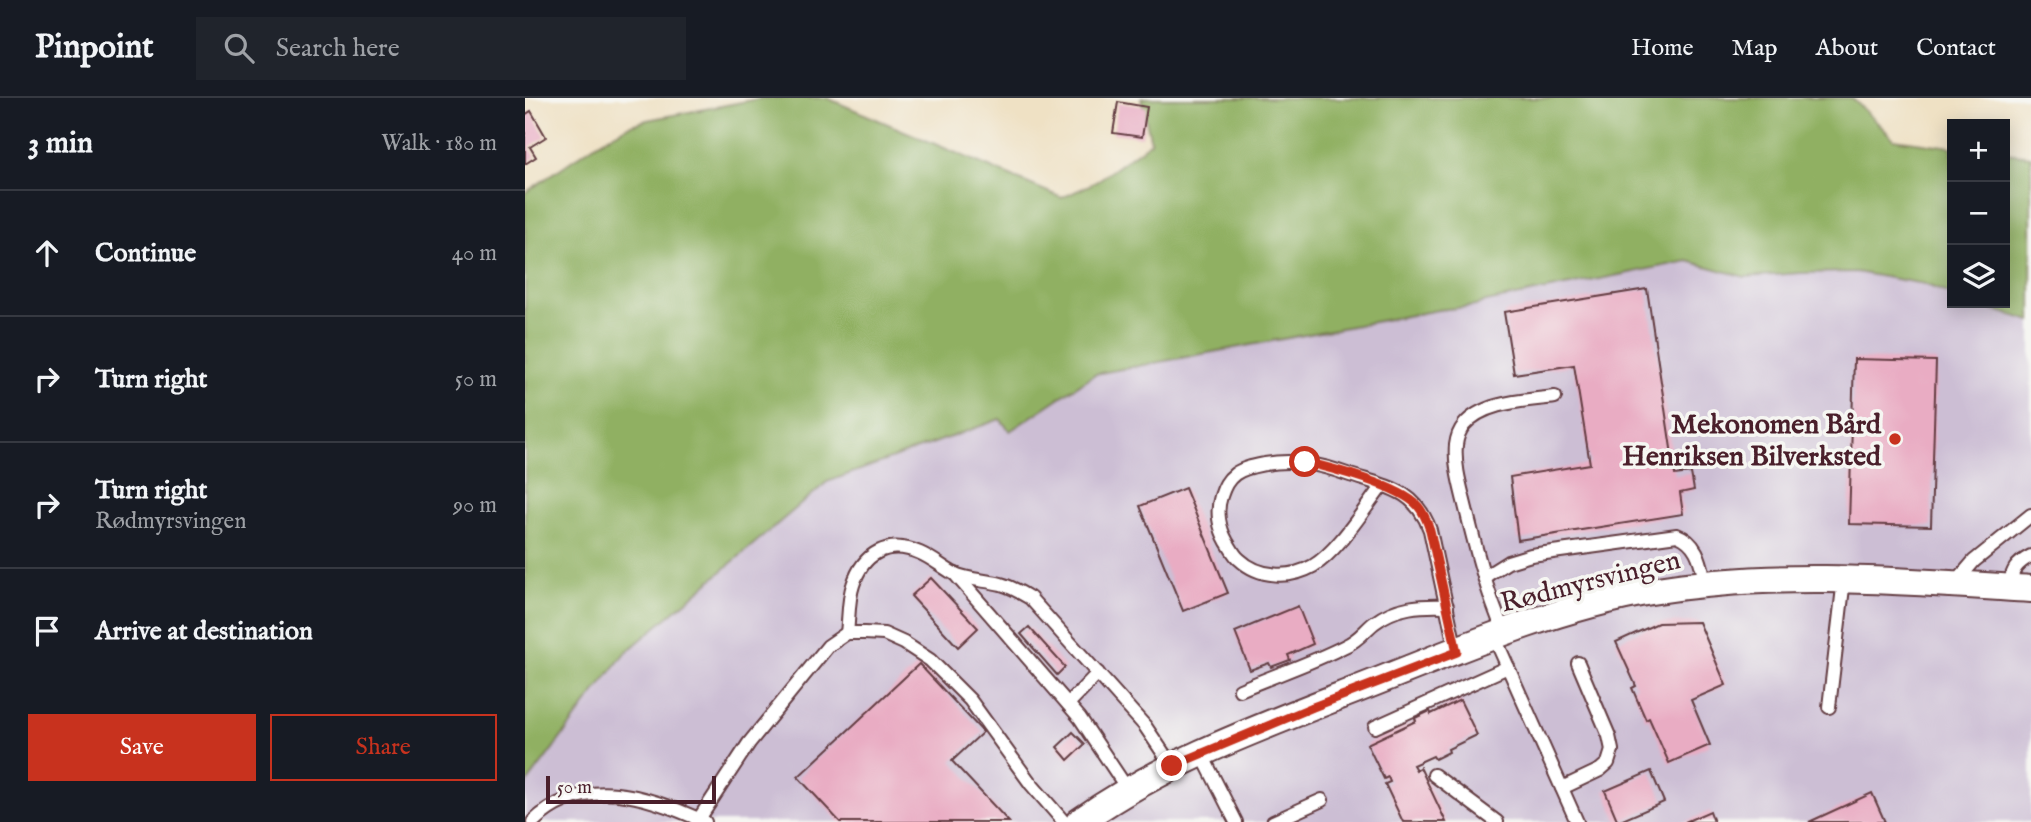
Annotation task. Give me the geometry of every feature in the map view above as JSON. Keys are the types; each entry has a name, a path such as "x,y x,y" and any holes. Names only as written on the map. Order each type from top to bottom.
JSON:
{"street":[{"name":"Rødmyrsvingen","path":"1079,822 1128,790 1201,752 1499,634 1557,614 1650,592 1741,581 1844,579 2019,588"}],"lane":[{"path":"1555,397 1491,408 1474,415 1458,433 1456,464 1508,667 1577,822"},
{"path":"1382,486 1331,551 1313,566 1293,574 1263,573 1237,558 1223,536 1219,502 1226,483 1236,473 1254,466 1282,461 1305,462 1327,467 1382,486 1402,493 1424,513 1430,530 1457,652"},
{"path":"1955,584 1974,561 2031,515"},
{"path":"1484,576 1508,562 1531,555 1677,535 1685,538 1697,551 1706,584"},
{"path":"847,633 852,587 859,570 869,557 879,550 891,548 905,548 921,553 955,574 1080,718 1128,790"},
{"path":"2019,588 2012,573 2019,562 2031,555"},
{"path":"955,574 1014,588 1030,597 1145,726 1172,766"},
{"path":"1829,707 1844,579"},
{"path":"1240,690 1346,646 1363,635 1378,620 1398,610 1447,606"},
{"path":"533,822 544,811 565,800 587,794 609,793 660,803 700,821 758,732 828,646 847,633 884,634 930,660 970,700 1031,784 1064,822"},
{"path":"1562,788 1600,770 1608,763 1612,750 1609,736 1578,663"},
{"path":"1375,727 1508,667"},
{"path":"1067,704 1098,673"},
{"path":"1201,752 1236,822"},
{"path":"1434,775 1497,822"},
{"path":"1273,822 1322,800"}],"shaded area":[{"path":"1688,261 1745,277 1856,272 1924,284 1947,293 1947,308 1988,308 2031,321 2031,822 525,822 525,786 624,654 827,482 1000,418 1010,431 1094,374 1481,303"}],"green space":[{"path":"763,98 827,98 1062,198 1096,182 1151,142 1141,98 1852,98 1894,139 1947,146 1947,293 1924,284 1856,272 1745,277 1688,261 1476,306 1438,310 1095,374 1010,431 1000,419 827,482 624,654 525,786 525,193 593,146 628,126"},
{"path":"2010,154 2031,156 2031,321 1988,308 2010,308"}],"building":[{"path":"1118,102 1147,107 1142,137 1113,133"},
{"path":"531,111 546,137 530,147 536,157 525,164 525,115"},
{"path":"1647,289 1675,475 1691,473 1694,490 1680,493 1683,514 1518,540 1510,477 1590,464 1574,365 1514,374 1504,312"},
{"path":"1854,359 1936,361 1931,526 1849,524"},
{"path":"1185,488 1228,593 1183,611 1140,506"},
{"path":"931,578 978,628 958,647 911,596"},
{"path":"1298,606 1313,644 1288,655 1290,660 1271,667 1269,663 1250,670 1235,632"},
{"path":"1699,622 1726,685 1691,700 1710,745 1669,763 1649,718 1646,720 1632,688 1636,686 1616,642 1658,623"},
{"path":"1029,627 1065,667 1057,675 1021,634"},
{"path":"919,664 983,732 952,761 1009,822 840,822 798,777"},
{"path":"1460,700 1477,735 1448,749 1449,752 1435,759 1433,756 1413,765 1416,770 1420,767 1446,822 1403,822 1385,784 1390,782 1388,777 1384,779 1367,744 1416,721 1415,718 1430,711 1431,714"},
{"path":"1073,732 1085,744 1068,760 1057,747"},
{"path":"1651,771 1664,802 1618,822 1605,791"},
{"path":"1872,793 1885,822 1809,822"},
{"path":"1710,811 1714,822 1685,822"}],"place":[{"name":"Mekonomen Bård Henriksen Bilverksted","path":"1895,439"}],"route":[{"path":"1172,766 1313,707 1457,652 1430,530 1424,513 1416,503 1402,493 1305,462"}]}
